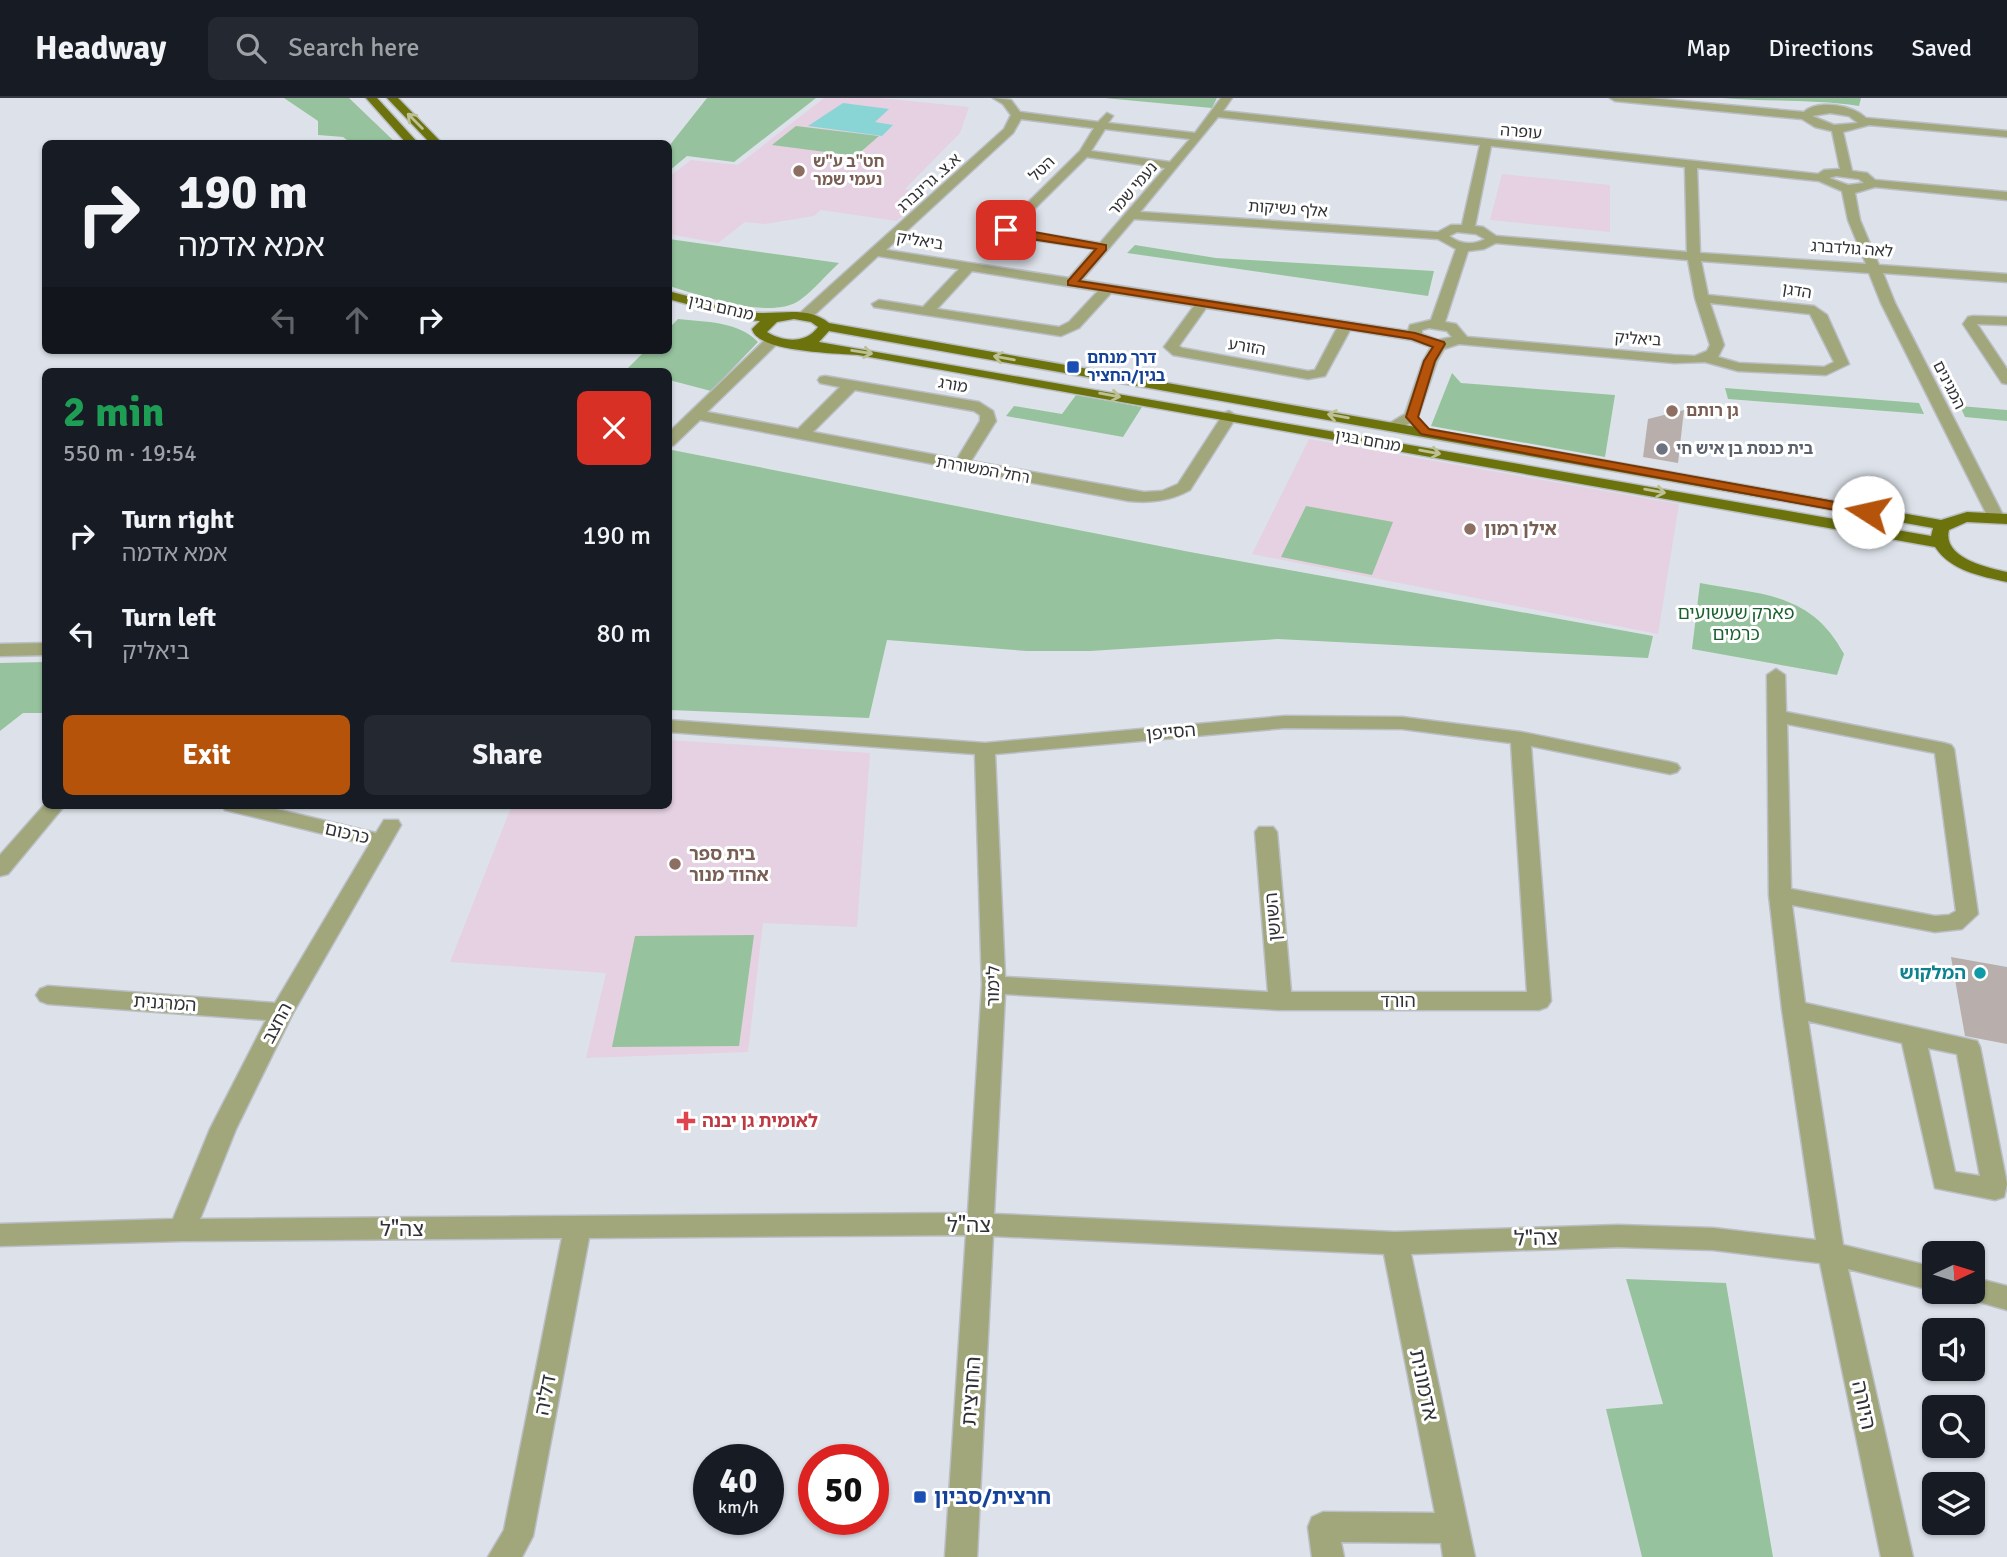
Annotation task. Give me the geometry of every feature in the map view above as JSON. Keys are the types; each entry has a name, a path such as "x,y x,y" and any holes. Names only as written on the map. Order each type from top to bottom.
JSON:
{"main road":[{"path":"371,98 410,140"},
{"path":"392,98 434,140"},
{"name":"מנחם בגין","path":"672,296 746,316 805,316 815,318 825,327 1393,426 1942,534"},
{"name":"מנחם בגין","path":"672,309 737,324 766,337 794,343 872,353 1229,416 1942,534"},
{"path":"766,337 762,324 773,318"},
{"path":"794,343 815,338 825,327"},
{"path":"2001,518 1955,519 1942,534 1950,555 1967,565 2007,578"}],"street":[{"path":"998,98 1007,102 1017,115 1105,121 1198,137"},
{"name":"נעמי שמר","path":"1072,283 1174,166 1227,98"},
{"path":"1615,98 1806,116 1816,123 1837,128 1860,126 1864,121"},
{"path":"1806,116 1816,110 1834,110 1855,114 1864,121 2007,134"},
{"name":"עופרה","path":"1217,114 1822,178"},
{"name":"א.צ. גרינברג","path":"805,316 1003,136 1017,115"},
{"name":"הטל","path":"1103,247 1006,230 1084,153 1105,121"},
{"path":"1837,128 1846,172"},
{"path":"1468,228 1486,144"},
{"path":"1084,153 1174,166"},
{"path":"1691,164 1694,256 1702,298 1717,345 1713,354 1707,358"},
{"path":"1872,183 1868,187 1848,189 1831,185 1822,178 1829,172 1846,172 1863,176 1872,183 2007,196"},
{"name":"המגינים","path":"1848,189 1854,220 1888,303 2001,518"},
{"name":"אלף נשיקות","path":"1131,215 1443,236"},
{"path":"1491,239 1483,246 1464,246 1451,243 1443,236 1448,230 1468,228 1483,232 1491,239 1694,256"},
{"path":"1437,324 1464,246"},
{"name":"ביאליק","path":"876,252 1427,341 1458,340 1674,359 1707,358"},
{"name":"לאה גולדברג","path":"1694,256 2007,278"},
{"path":"926,312 968,267"},
{"path":"879,304 1061,332 1074,325 1107,289"},
{"name":"הדגן","path":"1702,298 1814,310 1820,315 1842,364 1826,371 1751,368 1707,358"},
{"name":"הזורע","path":"1202,304 1171,347 1178,352 1308,375 1320,373 1345,327"},
{"path":"2007,321 1981,319 1973,320 1970,324 2007,380"},
{"path":"1393,426 1412,417 1430,361 1427,341 1414,330 1417,327 1437,324 1456,330 1460,334 1458,340"},
{"path":"672,438 698,415 766,337"},
{"name":"מורג","path":"825,380 979,407 988,414 988,421 960,466"},
{"path":"801,435 851,385"},
{"name":"רחל המשוררת","path":"698,415 960,466 1129,496 1155,498 1184,488 1229,416"},
{"path":"1412,417 1425,432"},
{"path":"0,650 42,649"},
{"path":"1776,675 1780,895 1794,1009 1831,1254"},
{"path":"1777,716 1944,748 1967,914 1954,923 1935,924 1780,895"},
{"name":"הסייפן","path":"672,726 985,748 1285,722 1402,723 1521,738 1670,768"},
{"name":"הורד","path":"994,985 1280,1001 1539,1001 1521,738"},
{"name":"לימור","path":"982,1224 994,985 985,748"},
{"path":"0,869 52,809"},
{"name":"כרכום","path":"254,809 386,833"},
{"name":"השושן","path":"1266,832 1280,1001"},
{"name":"החצב","path":"182,1230 223,1129 282,1012 386,833"},
{"name":"המרגנית","path":"48,995 282,1012"},
{"path":"1794,1009 1968,1047 1995,1189 1944,1181 1913,1037"},
{"name":"צה\"ל","path":"0,1235 182,1230 982,1224 1395,1243 1618,1236 1713,1239 1831,1254 1922,1276"},
{"name":"החרצית","path":"961,1557 982,1224"},
{"name":"דליה","path":"504,1557 518,1535 577,1229"},
{"name":"אדמונית","path":"1328,1557 1323,1527 1456,1543 1395,1243"},
{"name":"היורה","path":"1831,1254 1897,1557"},
{"path":"1985,1292 2007,1298"}],"shaded area":[{"name":"חט\"ב ע\"ש נעמי שמר","path":"824,98 880,98 969,107 960,133 905,189 929,193 897,221 821,210 814,216 765,224 745,222 718,243 672,235 672,175 691,160 738,165"},
{"path":"1502,174 1610,185 1610,232 1490,220"},
{"name":"אילן רמון","path":"1309,439 1679,504 1658,634 1252,554"},
{"name":"בית ספר אהוד מנור","path":"672,740 870,753 857,927 763,923 748,1052 586,1058 606,973 450,962 510,809 672,809"}],"green space":[{"path":"284,98 349,98 393,140 347,140 343,137 318,135 318,121"},
{"path":"707,98 816,98 734,162 687,156 672,168 672,142"},
{"path":"1104,98 1217,98 1212,108"},
{"path":"1722,98 1861,98 1859,106"},
{"path":"796,126 879,136 856,156 772,145"},
{"path":"672,239 839,263 800,300 787,306 754,307 716,300 672,287"},
{"path":"1135,245 1216,258 1434,271 1428,296 1127,253"},
{"path":"678,319 731,326 758,342 711,391 672,381 672,368 628,368 642,354 672,354 672,325"},
{"path":"1452,373 1461,383 1615,395 1605,457 1431,426"},
{"path":"1725,388 1919,403 1924,414 1728,399"},
{"path":"1076,395 1142,407 1123,437 1006,416 1014,406 1062,414"},
{"path":"1960,406 2007,410 2007,421 1965,417"},
{"path":"672,450 1190,552 1653,636 1648,658 1278,639 1090,651 1027,651 887,640 869,718 672,710"},
{"path":"1306,506 1393,522 1372,575 1281,557"},
{"name":"פארק שעשועים כרמים","path":"1700,583 1764,594 1800,607 1816,618 1831,634 1844,654 1837,675 1692,649"},
{"path":"42,662 42,713 23,713 0,731 0,663"},
{"path":"754,935 739,1046 612,1047 635,936"},
{"path":"1626,1279 1726,1283 1773,1557 1642,1557 1606,1409 1663,1404"}],"water":[{"path":"843,103 889,109 875,122 893,125 882,136 808,126"}],"building":[{"path":"1684,410 1678,463 1643,457 1648,419"},
{"path":"1951,957 2007,967 2007,1044 1965,1036"}],"place":[{"name":"חט\"ב ע\"ש נעמי שמר","path":"799,171"},
{"name":"דרך מנחם בגין/החציר","path":"1073,367"},
{"name":"גן רותם","path":"1672,411"},
{"name":"בית כנסת בן איש חי","path":"1662,449"},
{"name":"אילן רמון","path":"1470,529"},
{"name":"בית ספר אהוד מנור","path":"675,864"},
{"name":"המלקוש","path":"1980,973"},
{"name":"לאומית גן יבנה","path":"686,1121"},
{"name":"חרצית/סביון","path":"920,1497"}],"route":[{"path":"1006,230 1103,247 1072,283 1362,330 1415,336 1425,342 1440,344 1430,361 1412,417 1425,432 1868,512"}]}
